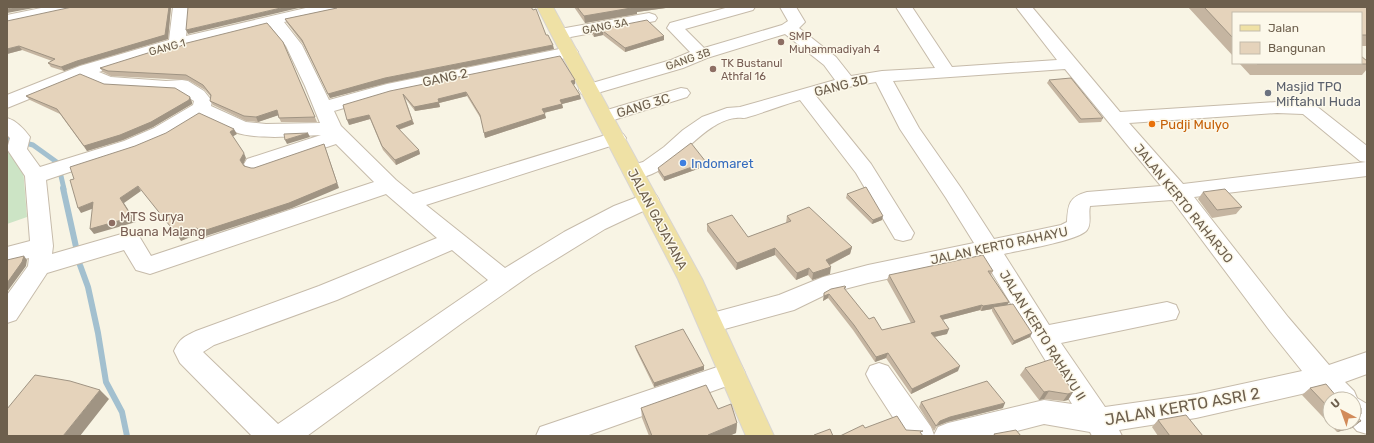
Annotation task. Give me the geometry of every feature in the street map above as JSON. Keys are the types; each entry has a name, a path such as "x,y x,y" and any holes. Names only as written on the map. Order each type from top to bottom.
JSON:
{"main road":[{"name":"JALAN GAJAYANA","path":"545,7 588,90 616,138 690,278 760,436"}],"street":[{"path":"7,20 67,7"},
{"path":"177,45 181,7"},
{"name":"GANG 1","path":"7,102 84,71 132,56 229,30 332,7"},
{"path":"701,54 675,28 678,24 696,13 747,7"},
{"path":"788,7 797,22 788,28 830,61 846,82"},
{"path":"904,7 947,73"},
{"name":"JALAN KERTO RAHARJO","path":"1024,7 1114,118 1178,192 1262,302 1336,391"},
{"name":"GANG 3A","path":"564,43 649,18"},
{"path":"274,20 294,45 336,132 389,185 504,280"},
{"name":"GANG 3B","path":"588,90 677,64 701,54 788,28"},
{"name":"GANG 2","path":"324,108 387,89 564,43"},
{"name":"GANG 3D","path":"633,172 650,167 690,134 709,121 734,112 742,113 760,106 846,82 882,76 1070,64"},
{"path":"42,174 161,132 201,108 203,101 198,95 182,85 166,86 107,82 84,71"},
{"name":"JALAN KERTO RAHAYU II","path":"882,76 910,129 954,193 1102,428"},
{"name":"GANG 3C","path":"604,117 681,93"},
{"path":"805,94 864,169 903,233"},
{"path":"201,108 242,128 336,132"},
{"path":"1114,118 1175,113 1265,109 1308,109 1367,156"},
{"path":"254,164 336,132"},
{"path":"7,313 29,283 40,256 42,174 17,149 15,136"},
{"path":"411,202 616,138"},
{"name":"JALAN KERTO RAHAYU","path":"710,323 785,303 831,284 868,274 1076,228 1079,224 1078,206 1082,200 1178,192 1367,169"},
{"path":"7,255 65,258 120,241 131,242 144,264 150,265 389,185"},
{"path":"285,436 504,280 580,233 628,208 648,200"},
{"path":"272,436 189,355 187,351 190,346 205,338 246,322 328,293 454,240"},
{"path":"1044,336 1167,312"},
{"name":"JALAN KERTO ASRI 2","path":"948,436 1044,412 1102,428 1324,378 1367,363"},
{"path":"550,436 732,373"},
{"path":"879,374 921,436"}],"green space":[{"path":"7,151 23,168 27,217 7,224"}],"building":[{"path":"72,7 169,7 165,35 61,67 48,63 55,59 19,46 7,49 7,21"},
{"path":"188,7 285,7 186,30"},
{"path":"337,7 531,7 533,10 536,9 546,35 548,35 553,45 385,78 328,94 302,40 285,19"},
{"path":"577,7 637,7 584,16"},
{"path":"1204,7 1367,7 1367,35 1362,35 1362,12 1232,12 1232,37"},
{"path":"647,20 664,36 625,48 603,31 594,34 592,31"},
{"path":"267,23 283,42 315,117 279,118 277,110 256,117 244,116 210,101 211,95 203,85 186,75 108,71 100,68 151,52 181,46 183,44"},
{"path":"560,56 575,80 571,81 580,95 560,100 562,104 542,109 545,114 484,133 480,115 466,92 438,99 439,102 414,107 403,94 412,120 396,126 419,150 395,160 382,146 369,115 347,120 343,105 390,91"},
{"path":"1362,57 1367,61 1367,64 1362,64"},
{"path":"80,74 104,84 175,88 190,97 189,100 151,122 120,135 84,146 57,109 26,96"},
{"path":"1071,78 1103,118 1081,119 1049,80"},
{"path":"199,113 234,129 230,132 244,153 240,160 244,166 251,168 324,144 337,183 289,203 200,232 197,228 178,236 138,186 120,198 132,217 90,229 93,202 78,208 70,180 74,179 70,167 135,146 166,133"},
{"path":"308,133 285,140 284,134"},
{"name":"Indomaret","path":"691,143 706,162 664,177 658,168"},
{"path":"866,187 883,216 873,220 847,194"},
{"path":"1225,189 1242,207 1217,210 1203,192"},
{"path":"809,207 852,247 826,260 831,267 813,273 809,268 797,273 775,248 737,263 707,224 732,215 748,237 791,221 787,216"},
{"path":"983,255 993,271 988,271 1009,302 982,305 940,316 949,329 931,333 960,366 912,389 888,353 876,357 854,325 829,294 824,296 824,293 831,289 845,286 846,287 844,288 869,319 874,317 882,330 915,322 889,275"},
{"path":"24,256 22,262 7,283 7,260"},
{"path":"1013,304 1032,333 1014,341 993,307"},
{"path":"683,329 704,366 654,383 635,346"},
{"path":"1052,359 1073,392 1068,394 1049,391 1044,392 1025,368"},
{"path":"35,375 70,381 100,390 63,436 7,436 7,409"},
{"path":"987,381 1005,403 950,417 940,421 936,426 921,402"},
{"path":"1326,384 1332,391 1322,391 1322,401 1310,388"},
{"path":"706,385 718,409 731,404 737,423 708,435 709,436 652,436 641,408"},
{"path":"1186,415 1203,436 1170,436 1158,420"},
{"path":"897,416 906,430 923,431 920,432 923,436 840,436 863,425 865,428"},
{"path":"830,429 833,436 814,435"},
{"path":"1016,430 1021,436 995,436 994,434"}],"waterway":[{"path":"7,136 10,139 33,145 58,163 64,189"},
{"path":"63,188 80,265 88,287 98,333 106,382 122,412 127,436"}],"place":[{"name":"SMP Muhammadiyah 4","path":"781,42"},
{"name":"TK Bustanul Athfal 16","path":"713,69"},
{"name":"Masjid TPQ Miftahul Huda","path":"1268,93"},
{"name":"Pudji Mulyo","path":"1152,124"},
{"name":"Indomaret","path":"683,163"},
{"name":"MTS Surya Buana Malang","path":"112,223"}]}
